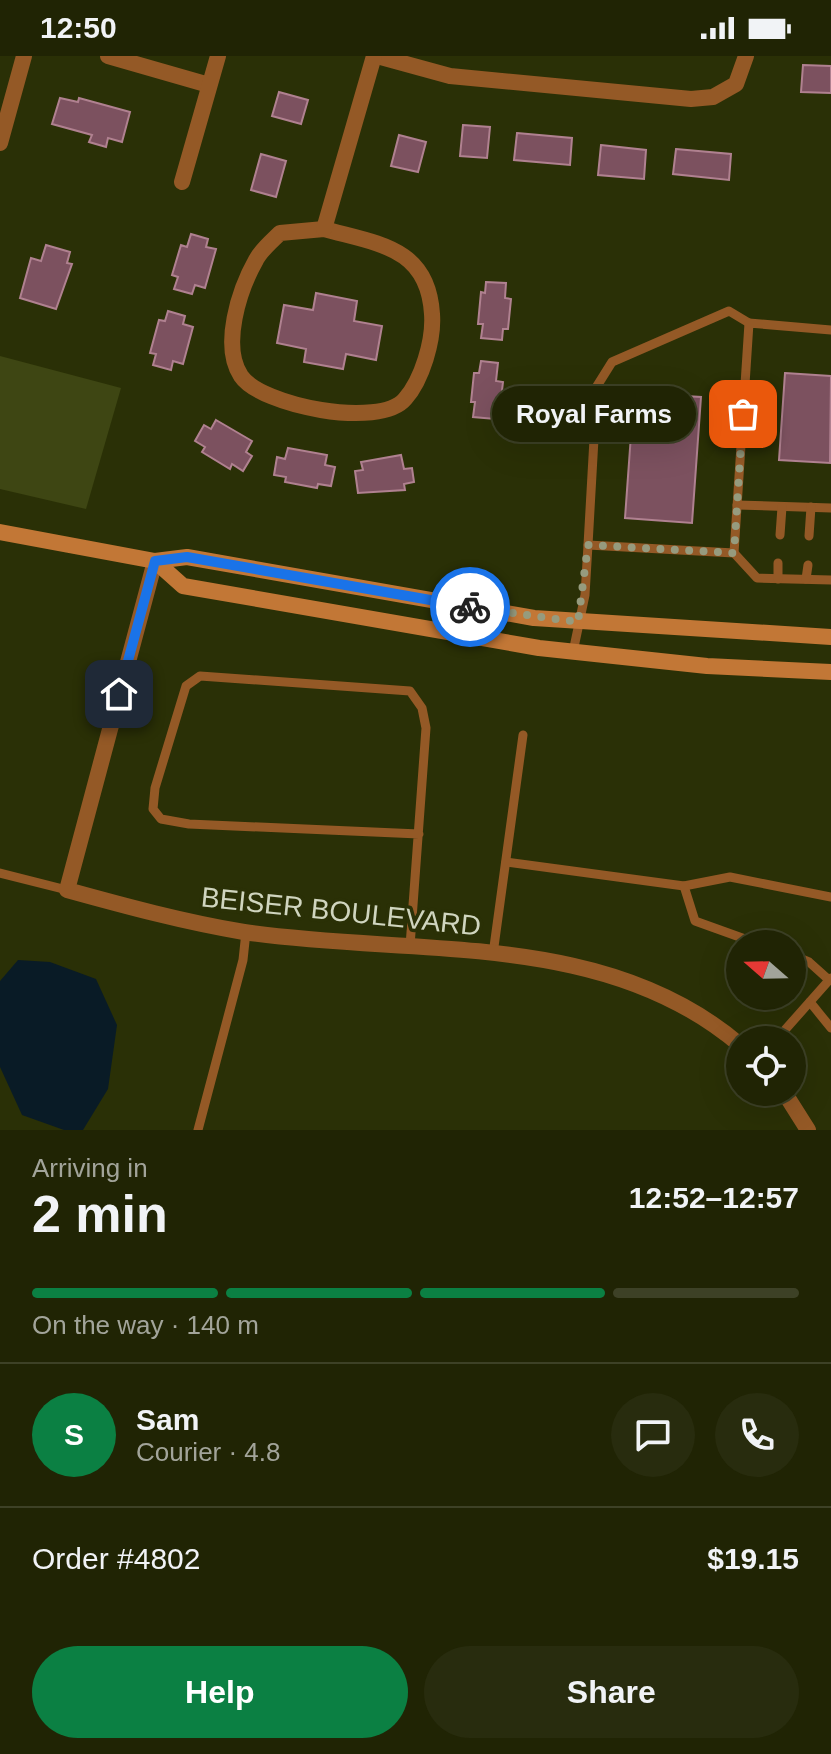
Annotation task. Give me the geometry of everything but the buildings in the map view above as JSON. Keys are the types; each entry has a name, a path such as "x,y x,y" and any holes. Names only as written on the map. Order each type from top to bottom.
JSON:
{"main road":[{"path":"0,532 155,561 187,557 520,616 831,637"},
{"path":"155,561 183,586 402,627 573,652 707,666 831,672"}],"street":[{"path":"0,143 24,56"},
{"path":"108,56 209,85"},
{"path":"182,182 218,56"},
{"path":"324,229 375,56 450,76 691,99 713,97 736,84 746,56"},
{"path":"324,229 384,245 406,256 422,270 433,312 431,348 405,400 383,412 352,414 298,405 260,393 241,377 230,350 234,322 256,259 280,233 324,229"},
{"path":"67,890 155,561"},
{"name":"BEISER BOULEVARD","path":"67,890 180,919 246,932 493,954 594,970 688,1006 726,1034"},
{"path":"793,1106 808,1130"}],"lane":[{"path":"573,652 588,545 597,386 612,362 729,311 749,323 831,330"},
{"path":"734,553 749,323"},
{"path":"737,505 831,508"},
{"path":"780,535 782,507"},
{"path":"809,536 811,507"},
{"path":"588,545 734,553 757,578 831,580"},
{"path":"778,563 778,579"},
{"path":"806,579 808,565"},
{"path":"410,946 419,834 421,807 426,728 422,708 410,691 200,676 186,686 155,788 153,809 161,819 419,834"},
{"path":"493,954 523,735"},
{"path":"506,862 684,886 730,877 831,897"},
{"path":"0,873 67,890"},
{"path":"684,886 695,921 726,932"},
{"path":"198,1130 243,960 246,932"},
{"path":"789,1026 830,979 806,961"},
{"path":"810,1002 831,1028"}],"green space":[{"path":"0,356 121,388 86,509 0,489"}],"water":[{"path":"18,960 50,962 96,979 117,1025 108,1089 83,1130 64,1130 22,1115 0,1067 0,981"}],"way so far":[{"path":"470,607 578,622 585,595 588,545 734,553 743,414"}],"place":[{"name":"Royal Farms","path":"743,414"}],"route":[{"path":"119,694 155,561 187,557 470,607"}]}
